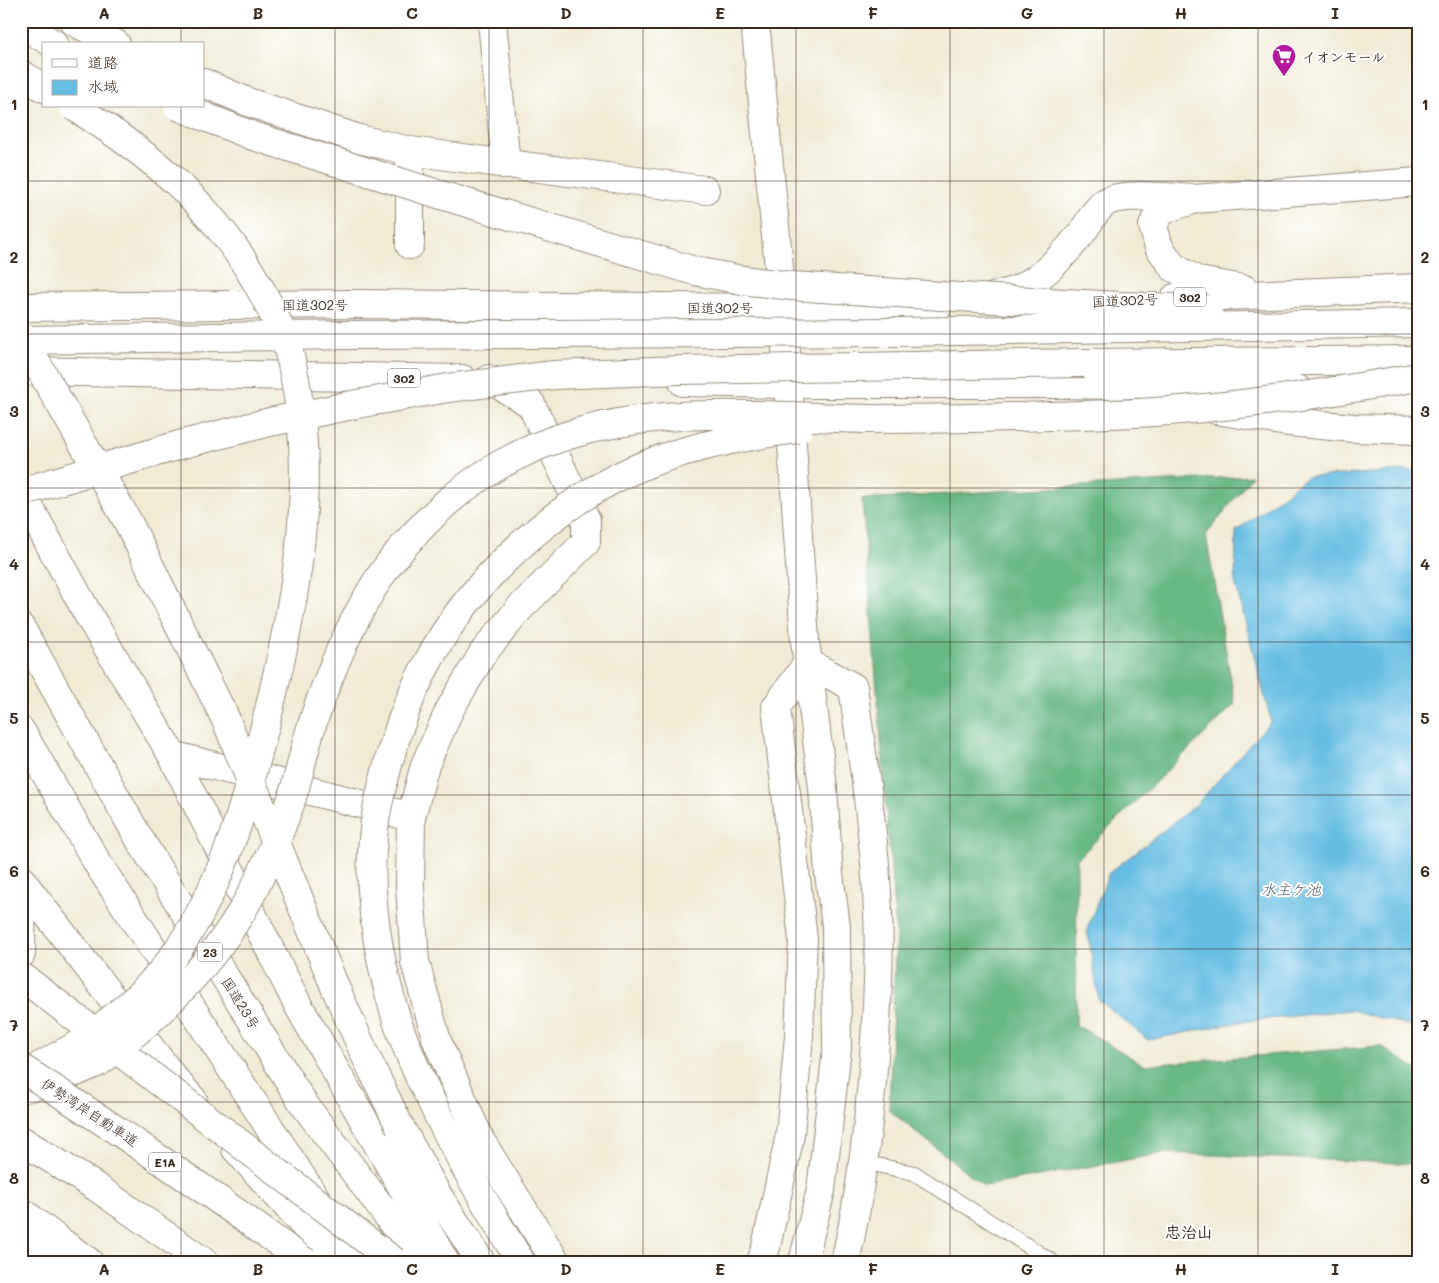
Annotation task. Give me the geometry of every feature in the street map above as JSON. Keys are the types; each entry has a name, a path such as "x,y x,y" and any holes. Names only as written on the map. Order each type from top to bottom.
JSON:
{"main road":[{"path":"72,21 112,42"},
{"path":"492,21 506,165"},
{"path":"754,21 783,308 808,664 823,788 829,874 836,926 837,1048 821,1190 803,1262"},
{"path":"21,24 51,42"},
{"path":"21,74 42,87"},
{"path":"205,83 248,102 349,136 410,151 705,190"},
{"path":"21,1089 55,1081 90,1052 118,1015 150,985 178,950 216,882 234,835 249,785 279,668 300,553 305,485 304,442 299,403 288,347 252,274 228,238 198,202 151,160 76,108"},
{"path":"183,108 253,136 454,200 695,271 742,280 802,287 1120,306 1210,310 1418,312"},
{"path":"410,151 410,245"},
{"path":"962,306 1021,288 1047,270 1072,246 1098,208 1116,198 1161,197 1194,200 1418,182"},
{"path":"1194,200 1167,208 1158,215 1153,226 1159,247 1173,267 1198,281 1274,294"},
{"name":"国道302号","path":"21,307 353,304 783,308 962,306 1418,288"},
{"path":"21,340 361,334 898,332 1418,324"},
{"path":"21,336 127,520 226,720 331,978 367,1058 400,1127 436,1194 481,1262"},
{"path":"445,1262 298,1005 172,755 89,616 21,492 183,444 279,420 448,388 554,375 690,370 1025,364 1418,360"},
{"name":"302","path":"21,371 788,384 1065,384 1418,391"},
{"path":"21,1076 134,1036 194,976 220,944 242,911 260,878 290,801 331,670 352,623 375,584 398,552 427,521 459,492 493,469 530,449 570,434 607,424 654,418 708,414 867,419 1113,414 1190,410 1256,404 1418,377"},
{"path":"489,379 531,404 586,520 586,542 520,608 484,653 450,708 425,765 411,817 410,887 415,962 437,1041 480,1140 556,1262"},
{"path":"1065,384 1288,422 1354,428 1418,430"},
{"path":"521,1262 444,1130 419,1076 400,1027 386,976 377,928 373,890 373,838 381,792 393,745 412,694 436,647 462,609 494,572 526,541 563,510 604,484 646,464 691,449 774,432 867,419"},
{"name":"国道23号","path":"21,628 140,840 303,1103 422,1262"},
{"path":"808,664 852,687 870,812 878,913 877,1012 870,1113 855,1219 845,1262"},
{"path":"761,1262 766,1247 790,1135 799,1036 803,939 776,707 808,664"},
{"path":"21,731 98,864 357,1262"},
{"path":"172,755 411,817"},
{"path":"21,880 21,954"},
{"path":"21,880 176,1081 337,1262"},
{"path":"21,976 395,1262"},
{"path":"21,1050 53,1073 132,1139"},
{"name":"伊勢湾岸自動車道","path":"21,1068 132,1139 305,1262"},
{"path":"21,1140 96,1188 204,1262"},
{"path":"21,1211 89,1262"},
{"path":"21,1241 51,1262"}],"lane":[{"path":"863,1162 914,1173 1053,1262"}],"green space":[{"path":"1252,476 1206,535 1235,704 1077,859 1076,1025 1144,1065 1380,1046 1418,1070 1418,1164 1165,1153 984,1186 889,1110 896,934 862,499"}],"water":[{"name":"水主ケ池","path":"1418,470 1418,1028 1351,1010 1240,1022 1148,1040 1099,1000 1087,929 1109,873 1196,805 1271,721 1235,582 1236,531 1307,477"}],"place":[{"name":"イオンモール","path":"1284,77"}],"district":[{"name":"忠治山","path":"1189,1231"}]}
